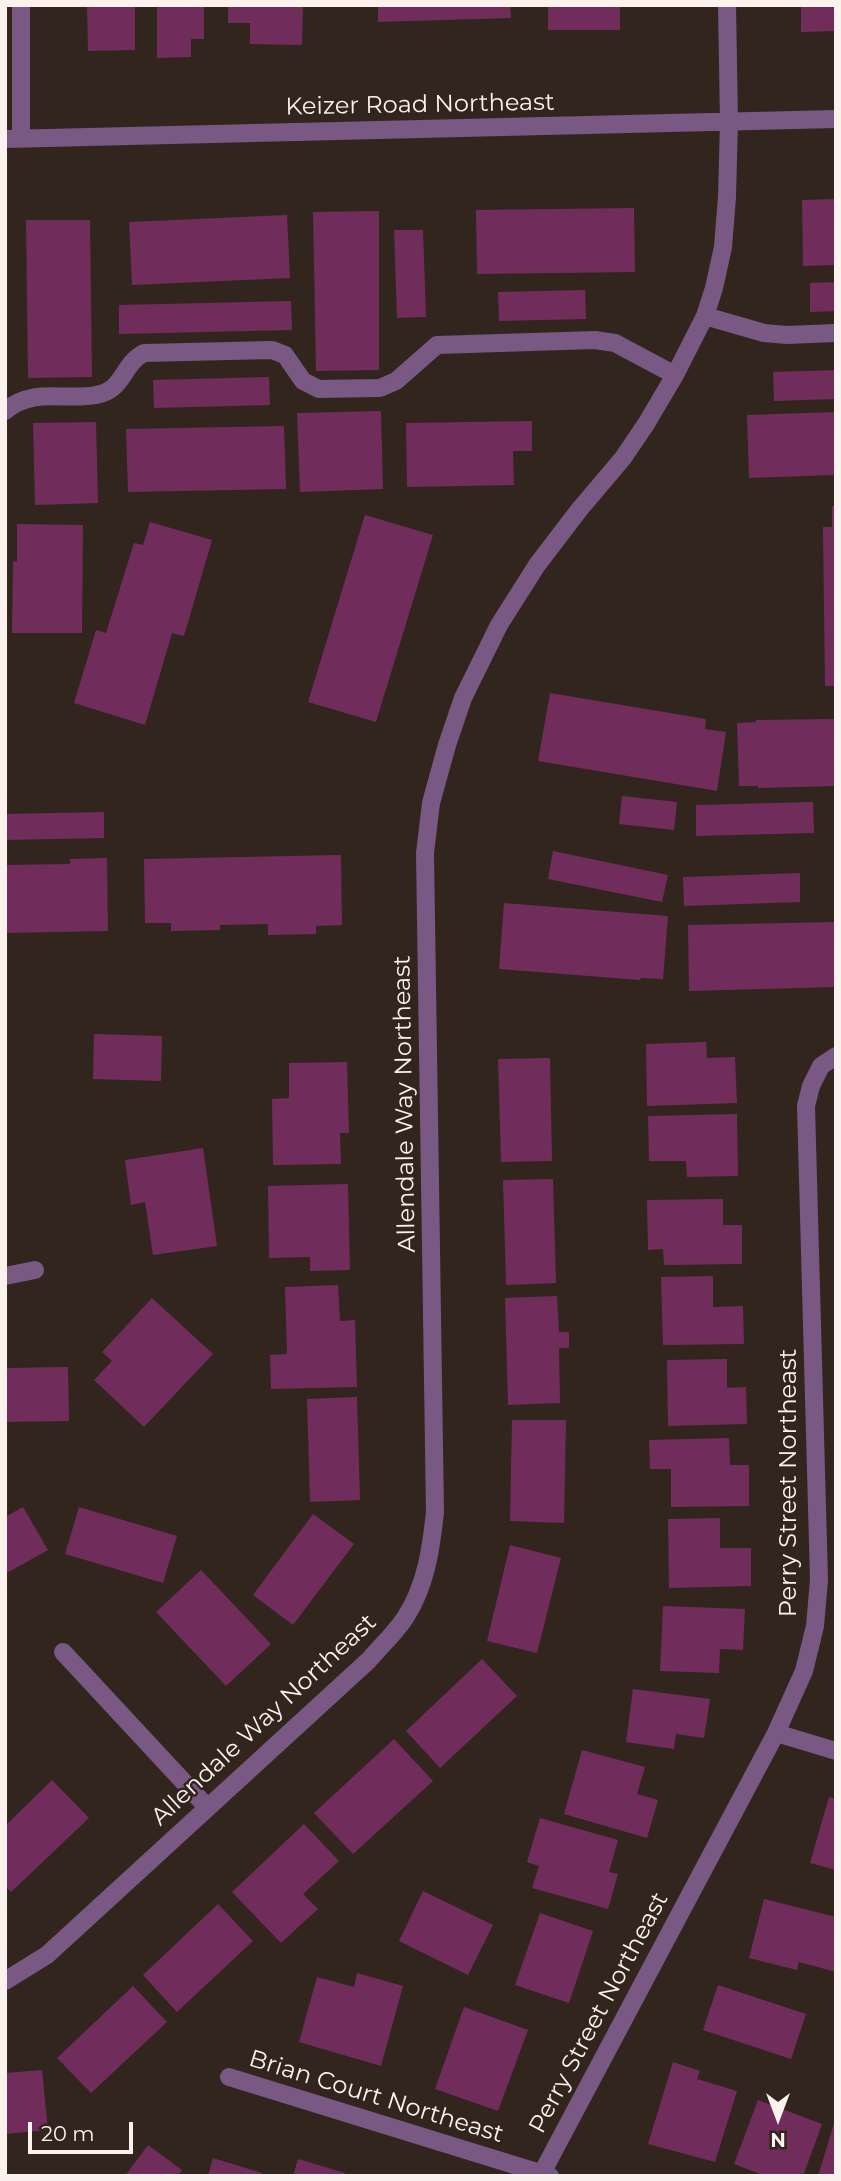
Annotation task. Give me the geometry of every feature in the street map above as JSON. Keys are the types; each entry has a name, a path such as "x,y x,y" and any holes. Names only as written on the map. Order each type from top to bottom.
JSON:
{"street":[{"path":"13,139 21,5"},
{"name":"Allendale Way Northeast","path":"5,1981 47,1955 369,1660 405,1619 418,1593 430,1559 435,1512 425,853 431,803 463,698 499,625 537,565 623,458 675,375 705,316 723,247 727,197 727,5"},
{"name":"Keizer Road Northeast","path":"13,139 836,119"},
{"path":"705,316 764,333 836,333"},
{"path":"5,411 28,398 43,395 96,395 112,390 134,358 144,353 272,350 285,355 303,381 319,389 380,388 396,381 438,345 595,340 615,343 675,375"},
{"name":"Perry Street Northeast","path":"546,2175 776,1732 804,1671 816,1626 819,1580 806,1106 811,1086 828,1061"},
{"path":"5,1276 35,1270"},
{"path":"63,1652 207,1807"},
{"path":"776,1732 836,1751"},
{"name":"Brian Court Northeast","path":"229,2077 546,2175"}],"building":[{"path":"87,5 135,5 135,50 88,51"},
{"path":"157,5 204,5 204,39 191,39 191,57 157,58"},
{"path":"228,5 303,5 302,45 250,44 250,23 228,23"},
{"path":"378,5 510,5 511,18 378,22"},
{"path":"548,5 620,5 620,30 548,30"},
{"path":"801,5 836,5 836,31 801,32"},
{"path":"836,199 836,265 803,266 802,200"},
{"path":"634,208 635,272 477,274 476,210"},
{"path":"379,211 379,370 316,371 313,212"},
{"path":"287,215 290,278 132,285 129,222"},
{"path":"26,220 90,220 92,377 28,378"},
{"path":"394,230 423,230 426,317 397,318"},
{"path":"836,282 836,311 810,312 810,283"},
{"path":"585,290 586,319 499,321 498,292"},
{"path":"291,301 292,330 119,334 119,305"},
{"path":"836,370 836,399 774,401 773,372"},
{"path":"269,377 270,405 154,408 153,380"},
{"path":"381,411 383,489 300,492 297,413"},
{"path":"836,412 836,475 749,478 747,415"},
{"path":"532,421 532,451 513,451 514,485 407,487 406,423"},
{"path":"96,422 98,503 35,505 33,423"},
{"path":"284,426 286,489 128,492 126,429"},
{"path":"832,506 836,506 836,686 825,686 823,527 832,527"},
{"path":"365,515 433,535 376,722 308,702"},
{"path":"150,522 212,540 184,636 172,633 145,725 74,703 96,630 106,633 134,543 143,545"},
{"path":"17,524 83,525 82,633 12,633 13,561 17,562"},
{"path":"550,693 706,719 705,729 726,732 717,791 538,761"},
{"path":"836,719 836,786 739,786 737,723 756,720"},
{"path":"622,796 677,802 674,830 619,824"},
{"path":"813,802 814,833 696,836 696,805"},
{"path":"104,812 104,838 5,840 5,814"},
{"path":"553,851 668,875 662,902 548,879"},
{"path":"341,855 342,925 316,926 316,934 268,935 268,924 220,925 220,930 171,931 171,923 145,923 144,859"},
{"path":"107,858 108,931 5,933 5,865 70,864 70,859"},
{"path":"800,873 800,902 684,906 683,877"},
{"path":"504,903 668,916 663,979 640,980 499,969"},
{"path":"836,922 836,987 689,991 688,925"},
{"path":"94,1034 162,1036 161,1081 93,1079"},
{"path":"706,1042 707,1058 735,1057 737,1103 647,1106 646,1044"},
{"path":"550,1058 552,1161 501,1162 498,1059"},
{"path":"347,1062 349,1133 340,1133 341,1164 273,1165 272,1099 289,1098 289,1063"},
{"path":"737,1114 738,1176 687,1177 686,1161 649,1161 648,1116"},
{"path":"203,1148 217,1246 153,1255 145,1202 131,1205 125,1160"},
{"path":"553,1179 556,1283 506,1285 503,1180"},
{"path":"348,1184 350,1270 310,1271 310,1257 269,1258 268,1186"},
{"path":"723,1199 723,1225 742,1225 742,1264 664,1265 663,1249 648,1250 647,1200"},
{"path":"713,1276 713,1307 743,1306 744,1344 663,1345 661,1277"},
{"path":"338,1285 340,1321 355,1320 357,1387 271,1389 270,1355 287,1354 285,1287"},
{"path":"557,1296 559,1332 569,1332 569,1348 559,1348 560,1403 508,1405 505,1298"},
{"path":"152,1298 213,1354 144,1427 94,1380 112,1361 102,1352"},
{"path":"727,1359 727,1388 746,1387 747,1424 668,1426 667,1360"},
{"path":"68,1367 69,1421 5,1422 5,1368"},
{"path":"357,1397 360,1500 310,1502 307,1399"},
{"path":"512,1420 566,1420 564,1523 510,1521"},
{"path":"729,1438 730,1465 749,1465 749,1506 671,1507 671,1469 650,1469 649,1440"},
{"path":"23,1507 48,1550 5,1574 5,1517"},
{"path":"79,1507 177,1536 163,1583 65,1554"},
{"path":"313,1514 354,1544 293,1625 253,1595"},
{"path":"720,1518 720,1548 751,1548 751,1586 669,1588 668,1519"},
{"path":"510,1545 561,1558 537,1653 487,1641"},
{"path":"201,1570 271,1644 226,1686 156,1612"},
{"path":"663,1606 745,1609 743,1650 720,1649 719,1673 660,1671"},
{"path":"482,1659 517,1696 440,1768 406,1731"},
{"path":"633,1689 710,1699 704,1738 676,1734 674,1749 626,1742"},
{"path":"394,1739 433,1781 353,1854 314,1813"},
{"path":"582,1750 645,1767 637,1794 658,1800 647,1838 564,1814"},
{"path":"52,1780 89,1818 11,1892 5,1886 5,1826"},
{"path":"829,1797 836,1799 836,1870 810,1863"},
{"path":"540,1818 618,1840 609,1872 618,1874 608,1909 532,1888 539,1866 527,1862"},
{"path":"304,1824 339,1861 303,1894 318,1909 281,1943 232,1892"},
{"path":"423,1891 493,1925 468,1975 399,1941"},
{"path":"764,1899 836,1917 836,1972 799,1962 797,1970 749,1958"},
{"path":"218,1904 253,1941 177,2012 143,1975"},
{"path":"540,1913 593,1931 569,2003 515,1985"},
{"path":"357,1973 403,1986 381,2066 299,2042 317,1977 354,1987"},
{"path":"718,1985 806,2014 791,2059 703,2030"},
{"path":"133,1986 167,2022 91,2093 57,2058"},
{"path":"464,2007 528,2030 498,2111 435,2089"},
{"path":"673,2062 700,2071 697,2079 737,2091 715,2162 648,2144"},
{"path":"42,2070 48,2130 5,2134 5,2073"},
{"path":"758,2100 822,2124 803,2176 765,2176 734,2164"},
{"path":"835,2120 836,2176 818,2176"},
{"path":"148,2145 182,2170 178,2176 125,2176"},
{"path":"213,2158 262,2173 261,2176 208,2176"},
{"path":"298,2159 345,2173 344,2176 293,2176"}]}
